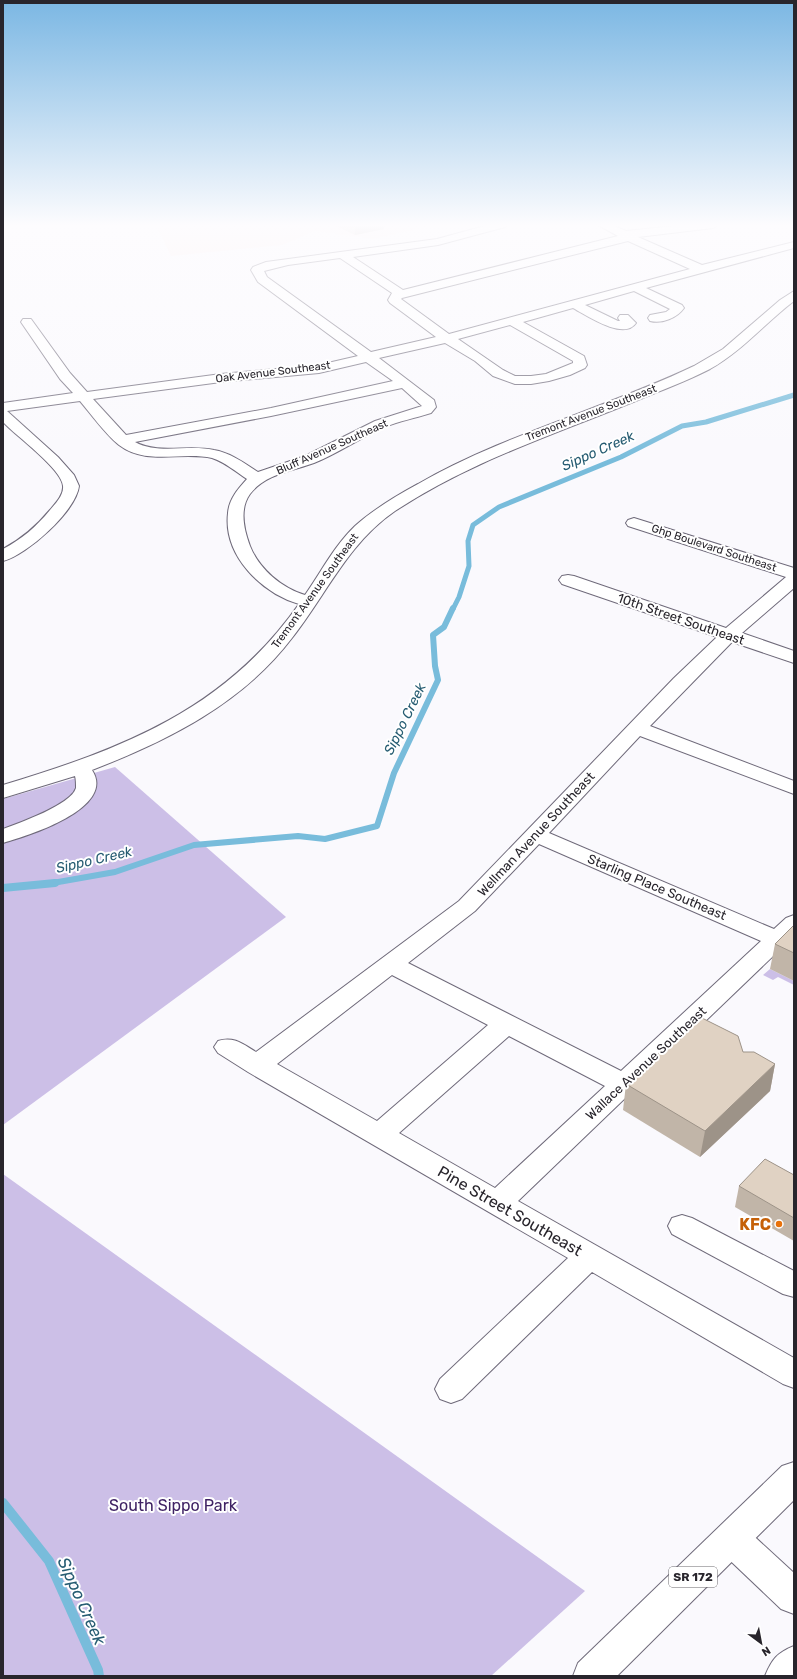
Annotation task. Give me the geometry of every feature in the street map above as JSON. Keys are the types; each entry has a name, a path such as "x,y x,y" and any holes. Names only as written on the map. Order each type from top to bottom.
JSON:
{"street":[{"path":"294,303 404,383"},
{"path":"398,303 445,339 482,360 500,376 522,381 544,377 580,365 579,359 512,321"},
{"path":"654,318 670,314 678,308 668,303"},
{"name":"Tremont Avenue Southeast","path":"3,792 80,767 141,743 192,717 211,705 236,685 265,658 280,641 355,535 373,519 409,495 475,460 626,400 702,367 724,354 784,303"},
{"path":"574,304 593,312 602,319 618,325 630,323 624,318"},
{"name":"Oak Avenue Southeast","path":"3,407 221,378 304,371 368,358 445,339 574,304"},
{"path":"28,322 65,376 122,440 132,447 144,451 218,455 256,478 249,484 240,497 235,516 236,527 243,550 257,572 269,584 287,595 308,601"},
{"path":"122,440 272,412 404,383"},
{"name":"Bluff Avenue Southeast","path":"256,478 310,459 380,424 419,413 429,407 429,403 425,398 404,383"},
{"path":"3,414 12,425 62,469 69,478 71,484 66,499 41,532 26,544 3,556"},
{"name":"Ghp Boulevard Southeast","path":"634,523 794,574"},
{"name":"Wellman Avenue Southeast","path":"257,1065 392,965 467,906 636,728 729,635 794,579"},
{"name":"10th Street Southeast","path":"568,580 794,658"},
{"path":"636,728 794,788"},
{"path":"3,836 49,819 74,804 85,792 87,779 80,767"},
{"name":"Starling Place Southeast","path":"536,835 786,931"},
{"name":"Wallace Avenue Southeast","path":"497,1203 786,931"},
{"path":"392,965 624,1084"},
{"path":"379,1135 506,1024"},
{"name":"Pine Street Southeast","path":"226,1047 794,1374"},
{"path":"682,1226 794,1285"},
{"path":"451,1389 589,1256"},
{"name":"SR 172","path":"591,1676 793,1479"},
{"path":"732,1539 794,1597"},
{"path":"783,1676 794,1664"}],"green space":[{"path":"115,767 286,917 3,1125 3,799"},
{"path":"770,969 794,981 794,985 778,977 773,980 763,975"},
{"name":"South Sippo Park","path":"3,1174 585,1591 491,1676 3,1676"}],"building":[{"path":"794,925 794,953 775,944"},
{"path":"698,1016 738,1036 743,1052 754,1052 775,1064 705,1131 626,1084"},
{"path":"765,1159 794,1175 794,1218 739,1186"}],"waterway":[{"name":"Sippo Creek","path":"453,609 459,597 469,566 468,541 473,525 499,507 621,457 682,426 706,422 794,395"},
{"name":"Sippo Creek","path":"50,883 115,872 194,845 298,836 325,839 377,826 394,773 438,680 435,666 433,635 444,627 453,608"},
{"name":"Sippo Creek","path":"3,888 50,883"},
{"name":"Sippo Creek","path":"50,883 55,883"},
{"name":"Sippo Creek","path":"3,1503 49,1561 98,1670 99,1676"}],"place":[{"name":"KFC","path":"779,1224"}]}
